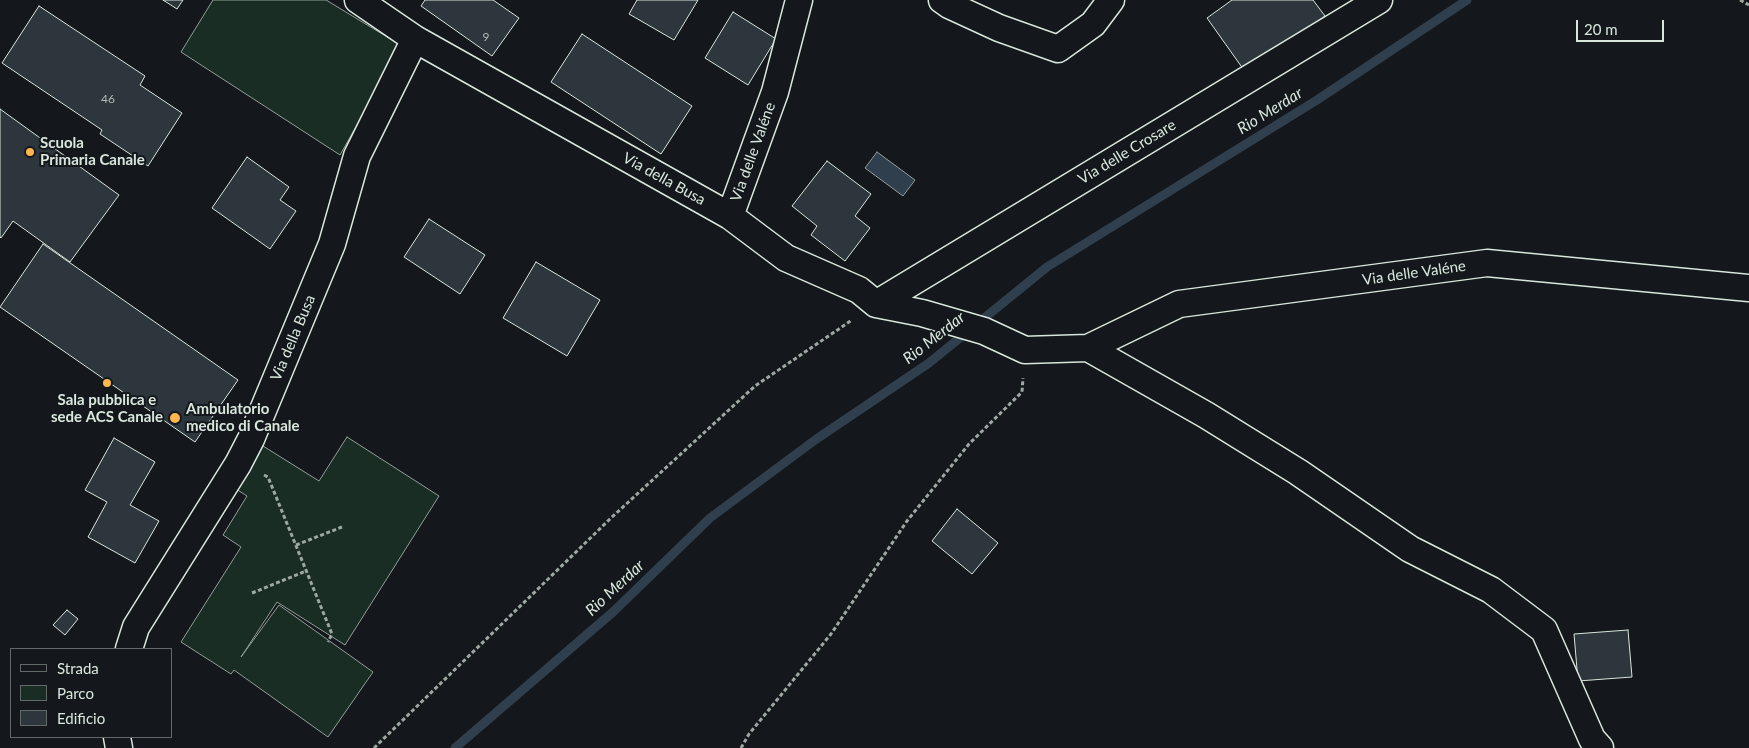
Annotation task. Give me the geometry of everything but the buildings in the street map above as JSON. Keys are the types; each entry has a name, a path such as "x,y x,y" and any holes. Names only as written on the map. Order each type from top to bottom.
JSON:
{"street":[{"name":"Via della Busa","path":"358,0 415,39 730,216"},
{"name":"Via delle Valéne","path":"799,0 775,92 730,216 786,258 859,290 876,304 922,313 984,331 1025,350 1088,348 1179,304 1487,264 1749,288"},
{"path":"942,0 999,28 1058,48 1093,24 1111,0"},
{"name":"Via delle Crosare","path":"876,304 1379,0"},
{"name":"Via della Busa","path":"129,648 136,627 238,464 251,439 332,244 356,156 415,39"},
{"path":"1088,348 1206,415 1298,472 1410,549 1491,590 1544,630 1592,739 1600,748"}],"path":[{"path":"1740,0 1749,5"},
{"path":"374,748 604,524 755,386 876,304"},
{"path":"741,748 750,734 831,634 907,520 969,444 1022,392 1025,350"},
{"path":"238,464 268,477 332,634 328,642"},
{"path":"296,545 342,527"},
{"path":"252,593 306,572"}],"green space":[{"path":"213,0 326,0 402,46 340,155 181,52"},
{"path":"347,437 439,496 345,645 277,602 241,657 279,605 373,672 328,737 234,670 231,674 181,642 241,547 223,535 247,496 236,489 263,446 319,481"}],"water":[{"path":"877,152 915,180 903,196 865,168"}],"waterway":[{"name":"Rio Merdar","path":"455,748 613,612 710,518 815,440 929,363 1047,267 1317,100 1467,0"}],"place":[{"name":"Scuola Primaria Canale","path":"30,152"},
{"name":"Sala pubblica e sede ACS Canale","path":"107,383"},
{"name":"Ambulatorio medico di Canale","path":"175,418"}]}
